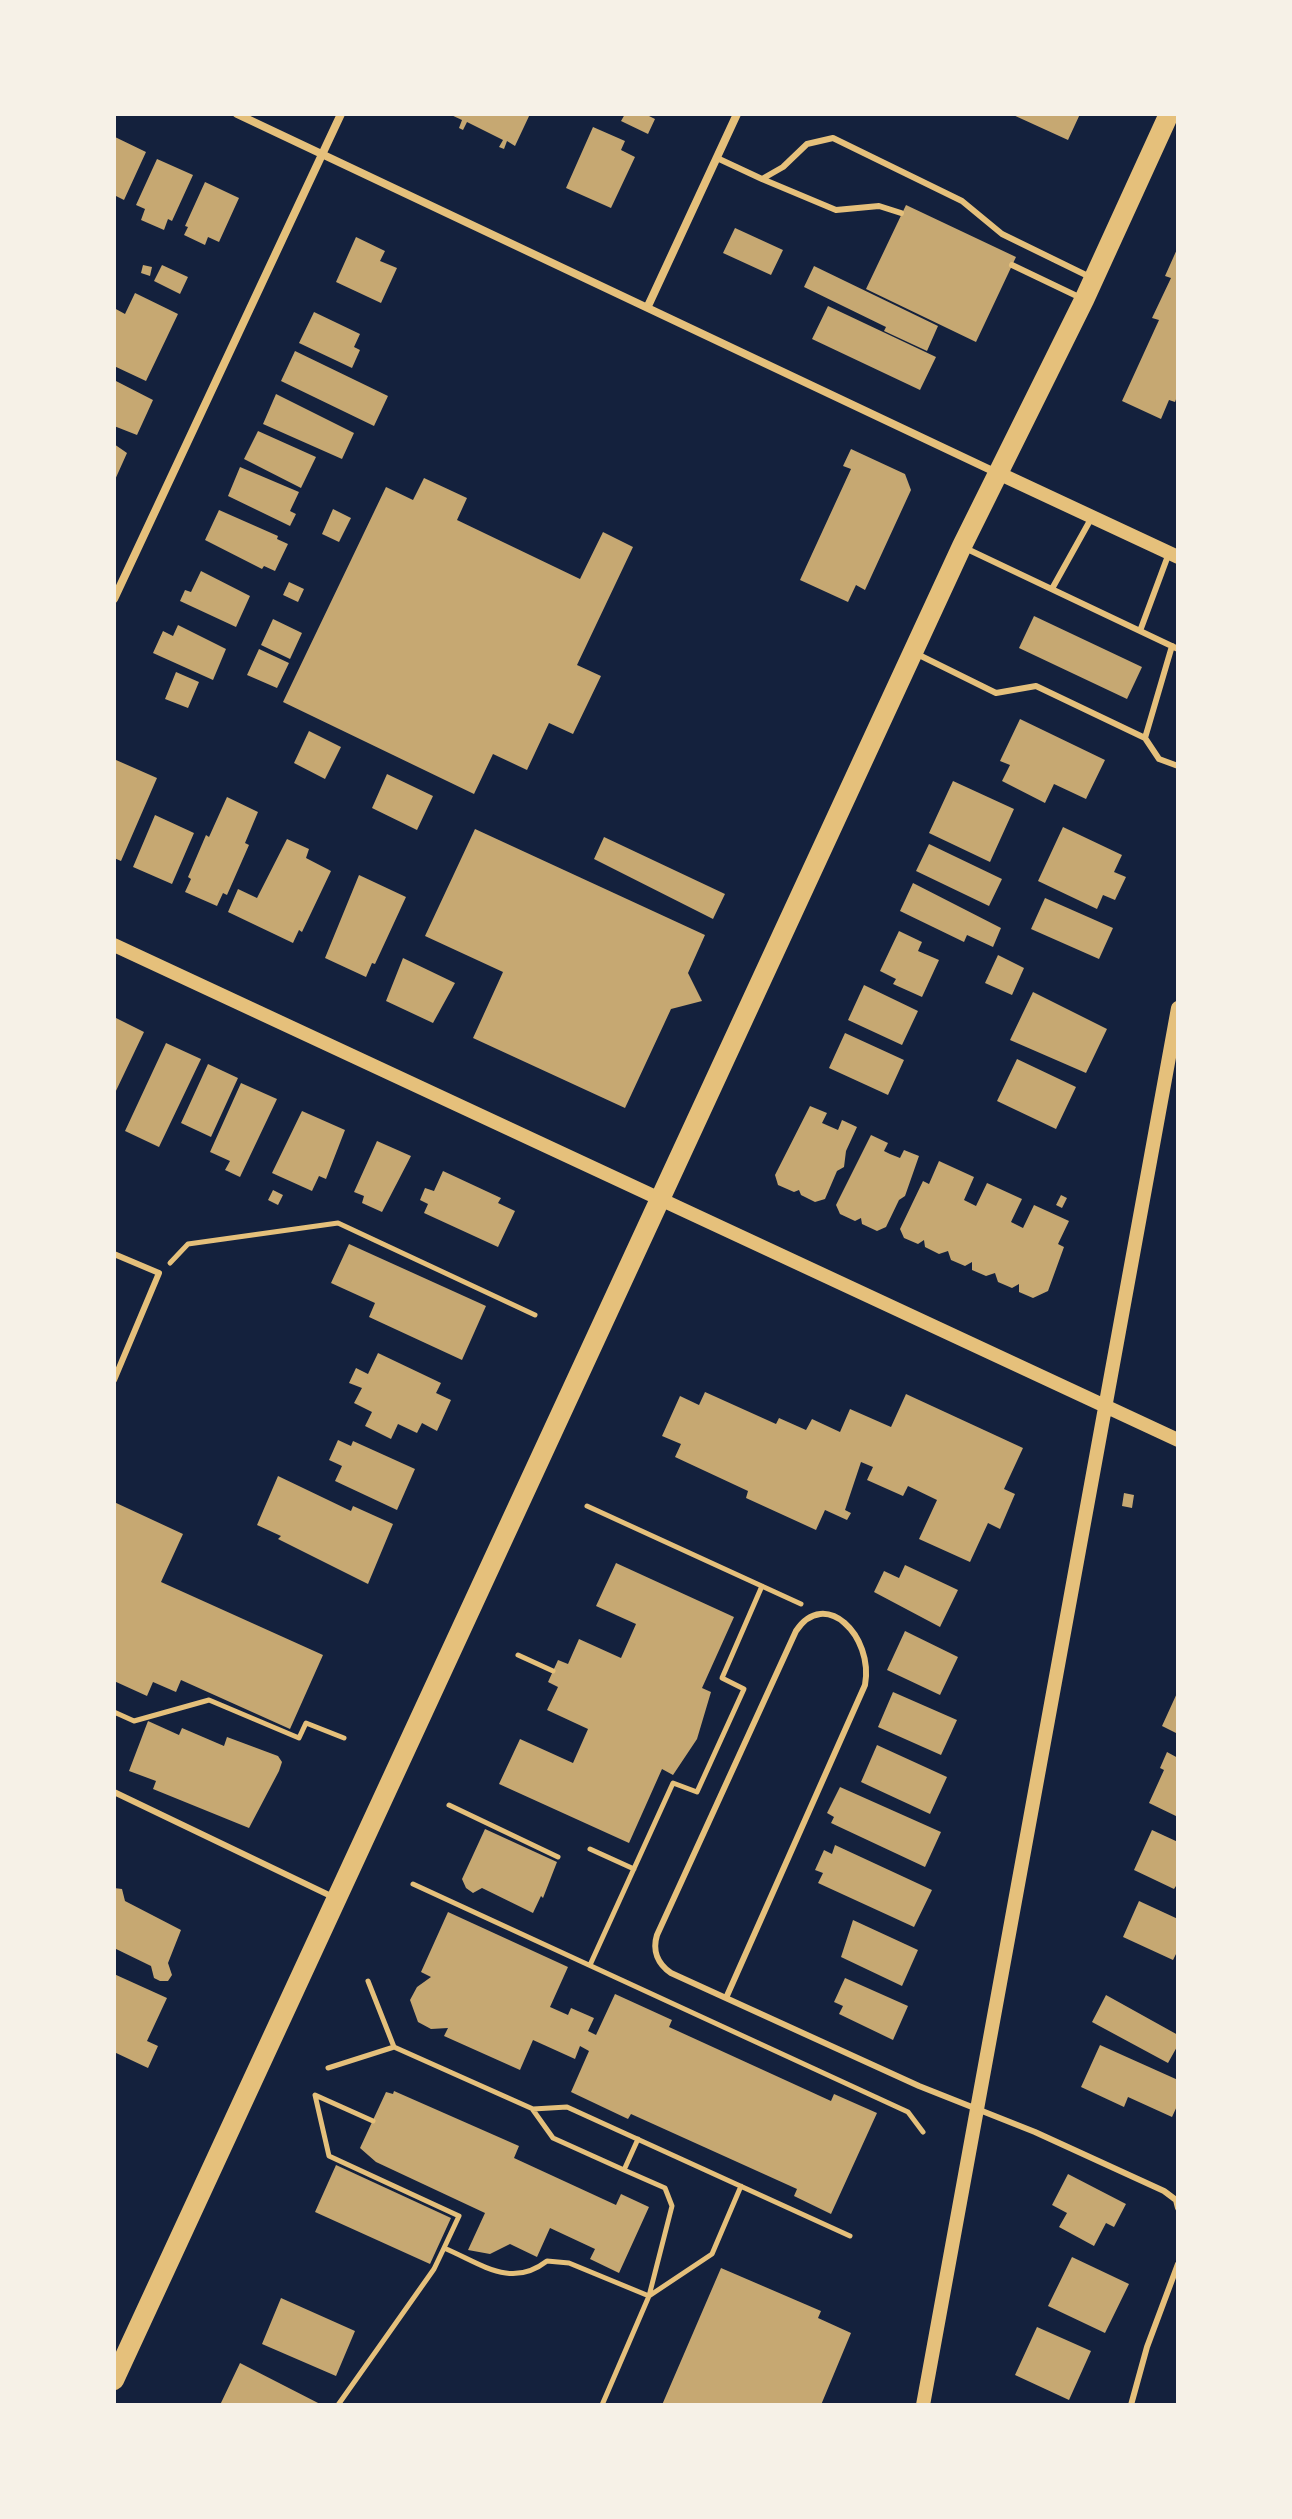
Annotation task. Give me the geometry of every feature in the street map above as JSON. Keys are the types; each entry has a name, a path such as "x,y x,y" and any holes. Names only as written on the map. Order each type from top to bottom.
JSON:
{"main road":[{"path":"114,2380 962,546 1084,300 1169,114"}],"street":[{"path":"237,114 1174,555"},
{"path":"114,599 341,114"},
{"path":"648,306 737,114"},
{"path":"114,945 1178,1440"},
{"path":"923,2405 1178,1008"}],"lane":[{"path":"762,179 783,167 807,144 833,138 962,201 1002,234 1094,278"},
{"path":"717,158 836,210 876,205 901,213"},
{"path":"1012,265 1084,300"},
{"path":"1053,587 1092,517"},
{"path":"962,546 1175,647 1145,738"},
{"path":"1140,631 1174,555"},
{"path":"913,652 996,693 1036,686 1145,738 1159,759 1178,766"},
{"path":"114,1254 159,1273 114,1380"},
{"path":"726,1998 865,1685 867,1659 860,1639 848,1625 825,1616 806,1619 796,1631 655,1941 657,1957 667,1970 726,1998 1164,2191 1176,2200 1178,2208"},
{"path":"114,1792 337,1899"},
{"path":"1131,2405 1147,2347 1178,2264"}],"path":[{"path":"159,1273 188,1244 338,1223 535,1315"},
{"path":"587,1506 825,1616"},
{"path":"590,1965 673,1783 697,1792 744,1689 722,1678 762,1586"},
{"path":"518,1655 553,1671"},
{"path":"114,1712 134,1721 209,1700 299,1738 306,1723 344,1738"},
{"path":"449,1805 558,1857"},
{"path":"590,1849 634,1869"},
{"path":"413,1884 908,2112 923,2132"},
{"path":"368,1981 394,2047"},
{"path":"328,2068 394,2047 533,2109 567,2107 850,2236"},
{"path":"338,2405 434,2269 459,2216 329,2156 315,2095 373,2121"},
{"path":"533,2109 553,2138 665,2188 672,2206 649,2296 602,2405"},
{"path":"624,2170 638,2139"},
{"path":"649,2296 712,2254 741,2186"},
{"path":"444,2248 514,2277 531,2273 547,2261 569,2263 649,2296"}],"building":[{"path":"449,114 530,114 515,146 507,141 504,149 499,147 503,140 467,122 463,130 459,128 462,120"},
{"path":"625,114 645,114 655,119 648,134 621,121"},
{"path":"1011,114 1080,114 1068,140"},
{"path":"593,127 625,141 621,150 635,157 611,208 566,188"},
{"path":"115,137 146,152 124,200 114,195"},
{"path":"157,159 193,175 172,221 168,219 164,230 141,220 145,209 136,205"},
{"path":"205,182 239,198 219,242 208,237 205,245 184,235"},
{"path":"906,205 1016,257 976,342 866,289"},
{"path":"735,228 783,250 771,275 723,253"},
{"path":"356,237 385,251 380,261 397,268 381,303 336,282"},
{"path":"1178,247 1178,394 1175,402 1169,400 1161,419 1122,401 1159,320 1152,318 1171,278 1165,276"},
{"path":"143,265 152,267 150,276 141,273"},
{"path":"162,265 188,277 180,294 154,281"},
{"path":"814,266 938,326 927,351 804,287"},
{"path":"135,293 178,314 146,381 114,366 114,308 125,314"},
{"path":"828,306 936,357 920,390 812,339"},
{"path":"314,312 360,334 354,347 360,350 352,368 299,343"},
{"path":"295,351 388,396 374,426 281,381"},
{"path":"114,380 153,400 137,435 114,426"},
{"path":"276,394 354,433 342,459 263,424"},
{"path":"258,431 316,457 301,488 244,459"},
{"path":"114,444 127,453 114,482"},
{"path":"851,449 905,474 911,490 865,590 856,585 848,602 800,580 851,469 843,466"},
{"path":"240,467 299,492 290,511 296,514 290,526 228,496"},
{"path":"424,478 467,498 457,520 580,579 603,532 633,547 577,665 601,676 573,734 549,723 527,770 493,754 474,794 283,702 386,487 413,500"},
{"path":"333,509 351,518 339,542 322,534"},
{"path":"219,510 278,536 277,539 288,544 275,571 264,566 262,569 205,540"},
{"path":"201,571 250,596 236,627 180,601 185,590 191,592"},
{"path":"289,582 304,589 298,602 283,595"},
{"path":"1034,616 1142,667 1127,699 1019,648"},
{"path":"273,619 302,633 290,659 261,645"},
{"path":"178,625 226,649 213,680 153,653 163,631 173,636"},
{"path":"259,649 289,663 277,688 247,675"},
{"path":"176,672 199,682 188,708 165,699"},
{"path":"1020,719 1105,760 1086,799 1054,784 1045,803 1002,781 1010,765 1000,761"},
{"path":"309,731 341,747 325,779 294,763"},
{"path":"116,760 157,778 121,861 114,858"},
{"path":"387,774 433,796 417,830 372,808"},
{"path":"953,781 1014,809 990,862 929,833"},
{"path":"227,797 258,812 245,843 249,845 227,895 223,893 217,906 185,892 206,835 209,837"},
{"path":"155,815 194,833 172,884 133,867"},
{"path":"1063,827 1122,855 1114,872 1126,877 1115,900 1103,895 1097,909 1038,881"},
{"path":"475,829 705,935 688,973 702,1001 671,1009 625,1108 473,1038 503,972 425,936"},
{"path":"604,837 725,894 713,919 594,859"},
{"path":"287,839 309,849 306,858 331,871 302,932 299,930 293,943 228,912 238,889 257,898"},
{"path":"929,844 1002,879 989,906 916,871"},
{"path":"359,875 406,897 366,977 325,958"},
{"path":"913,883 1001,928 993,947 967,935 964,942 900,911"},
{"path":"1045,898 1113,928 1099,959 1031,929"},
{"path":"899,931 922,942 918,951 939,960 922,997 893,984 896,979 880,971"},
{"path":"998,955 1024,968 1012,995 985,983"},
{"path":"403,958 455,983 433,1023 386,1001"},
{"path":"864,985 918,1011 902,1045 848,1020"},
{"path":"1033,992 1107,1029 1086,1073 1010,1040"},
{"path":"114,1017 144,1032 114,1095"},
{"path":"845,1033 904,1060 888,1095 829,1068"},
{"path":"166,1043 201,1059 159,1147 125,1131"},
{"path":"1017,1059 1076,1087 1056,1129 997,1101"},
{"path":"208,1064 238,1078 211,1137 181,1123"},
{"path":"241,1083 277,1099 240,1177 225,1170 230,1161 210,1152"},
{"path":"810,1106 827,1113 822,1123 838,1130 842,1120 857,1127 846,1151 844,1167 837,1171 825,1199 815,1202 801,1195 799,1190 794,1192 778,1185 775,1175"},
{"path":"302,1111 345,1130 326,1179 319,1176 312,1191 272,1173"},
{"path":"871,1135 888,1143 884,1151 890,1154 900,1158 904,1150 919,1156 905,1196 899,1200 886,1227 877,1231 862,1224 861,1218 855,1221 840,1214 836,1205"},
{"path":"377,1141 411,1156 382,1212 362,1203 364,1196 354,1192"},
{"path":"939,1161 974,1177 964,1200 976,1206 987,1183 1022,1199 1011,1222 1023,1228 1034,1205 1069,1221 1058,1244 1064,1247 1048,1291 1033,1298 1019,1292 1019,1284 1012,1288 998,1282 995,1273 986,1276 972,1270 972,1262 965,1266 951,1260 948,1251 939,1254 925,1247 924,1240 918,1244 904,1238 900,1229 923,1181 929,1184"},
{"path":"443,1171 501,1198 498,1203 515,1211 498,1247 424,1213 428,1204 420,1200 425,1188 434,1191"},
{"path":"273,1190 283,1195 278,1205 268,1200"},
{"path":"1061,1195 1067,1198 1062,1208 1056,1205"},
{"path":"349,1244 486,1306 462,1360 369,1317 375,1303 331,1283"},
{"path":"378,1353 441,1383 436,1393 451,1400 437,1431 422,1423 417,1433 398,1424 391,1439 365,1426 372,1412 354,1403 362,1388 349,1383 356,1368 368,1374"},
{"path":"705,1392 776,1424 779,1418 806,1430 812,1419 840,1432 850,1409 891,1427 906,1394 1023,1448 1004,1489 1015,1494 1000,1529 988,1523 970,1562 919,1539 937,1500 908,1486 903,1496 867,1480 873,1467 861,1462 845,1510 851,1513 847,1520 825,1510 816,1530 746,1498 748,1491 675,1457 681,1444 662,1436 680,1396 699,1405"},
{"path":"338,1440 351,1446 353,1441 415,1469 397,1510 335,1481 342,1466 329,1460"},
{"path":"278,1476 351,1511 353,1506 393,1524 368,1584 278,1539 281,1536 257,1525"},
{"path":"1124,1493 1134,1495 1132,1508 1122,1506"},
{"path":"114,1502 183,1534 161,1582 323,1655 290,1729 181,1680 176,1692 153,1682 147,1696 114,1681"},
{"path":"616,1563 734,1617 702,1688 711,1692 697,1739 673,1775 662,1769 629,1843 499,1784 520,1739 573,1763 588,1729 547,1710 558,1687 548,1682 558,1660 568,1664 579,1639 621,1658 636,1624 596,1606"},
{"path":"905,1565 958,1590 940,1627 874,1592 884,1571 899,1578"},
{"path":"905,1631 958,1657 940,1695 887,1670"},
{"path":"1178,1691 1178,1734 1162,1726"},
{"path":"893,1692 957,1720 941,1755 878,1727"},
{"path":"148,1721 179,1735 182,1728 224,1746 227,1737 278,1756 282,1762 279,1771 249,1828 153,1789 156,1781 129,1771"},
{"path":"877,1745 947,1777 930,1814 861,1782"},
{"path":"1167,1752 1178,1758 1178,1817 1149,1803 1164,1770 1160,1768"},
{"path":"840,1787 941,1832 925,1867 831,1823 834,1817 827,1813"},
{"path":"485,1829 557,1862 543,1898 541,1896 533,1913 482,1888 473,1893 466,1888 462,1879"},
{"path":"1152,1830 1178,1842 1178,1883 1174,1889 1134,1870"},
{"path":"835,1845 932,1890 914,1927 818,1883 823,1873 815,1870 824,1850 832,1854"},
{"path":"114,1888 122,1889 125,1901 181,1930 168,1963 172,1975 168,1981 154,1978 151,1966 114,1948"},
{"path":"1139,1901 1178,1919 1178,1950 1173,1960 1123,1937"},
{"path":"448,1912 568,1967 550,2007 568,2015 571,2008 594,2018 588,2031 596,2035 615,1994 672,2020 669,2027 831,2101 834,2094 877,2113 831,2214 794,2196 797,2189 631,2114 628,2119 571,2092 589,2051 580,2046 575,2059 533,2040 520,2070 444,2036 448,2028 431,2029 418,2022 410,2000 417,1987 431,1977 421,1972"},
{"path":"853,1920 918,1950 902,1986 841,1957"},
{"path":"114,1974 167,1998 147,2041 158,2046 148,2068 114,2052"},
{"path":"845,1978 908,2006 893,2040 839,2014 843,2006 834,2002"},
{"path":"1106,1995 1178,2035 1178,2045 1168,2063 1092,2022"},
{"path":"1100,2045 1178,2080 1178,2104 1172,2117 1128,2097 1124,2107 1081,2087"},
{"path":"394,2091 519,2146 514,2158 616,2205 621,2194 649,2207 619,2273 590,2259 595,2249 550,2228 537,2257 510,2244 490,2254 468,2250 485,2213 376,2162 360,2148 386,2092 393,2094"},
{"path":"336,2165 451,2218 430,2264 315,2212"},
{"path":"1068,2174 1126,2204 1114,2227 1106,2223 1094,2246 1059,2227 1067,2213 1052,2205"},
{"path":"1072,2257 1129,2284 1105,2333 1048,2306"},
{"path":"721,2268 821,2311 818,2318 851,2333 821,2405 662,2405"},
{"path":"281,2298 355,2331 336,2376 262,2344"},
{"path":"1037,2327 1091,2351 1069,2400 1015,2375"},
{"path":"240,2363 322,2405 220,2405"}]}
